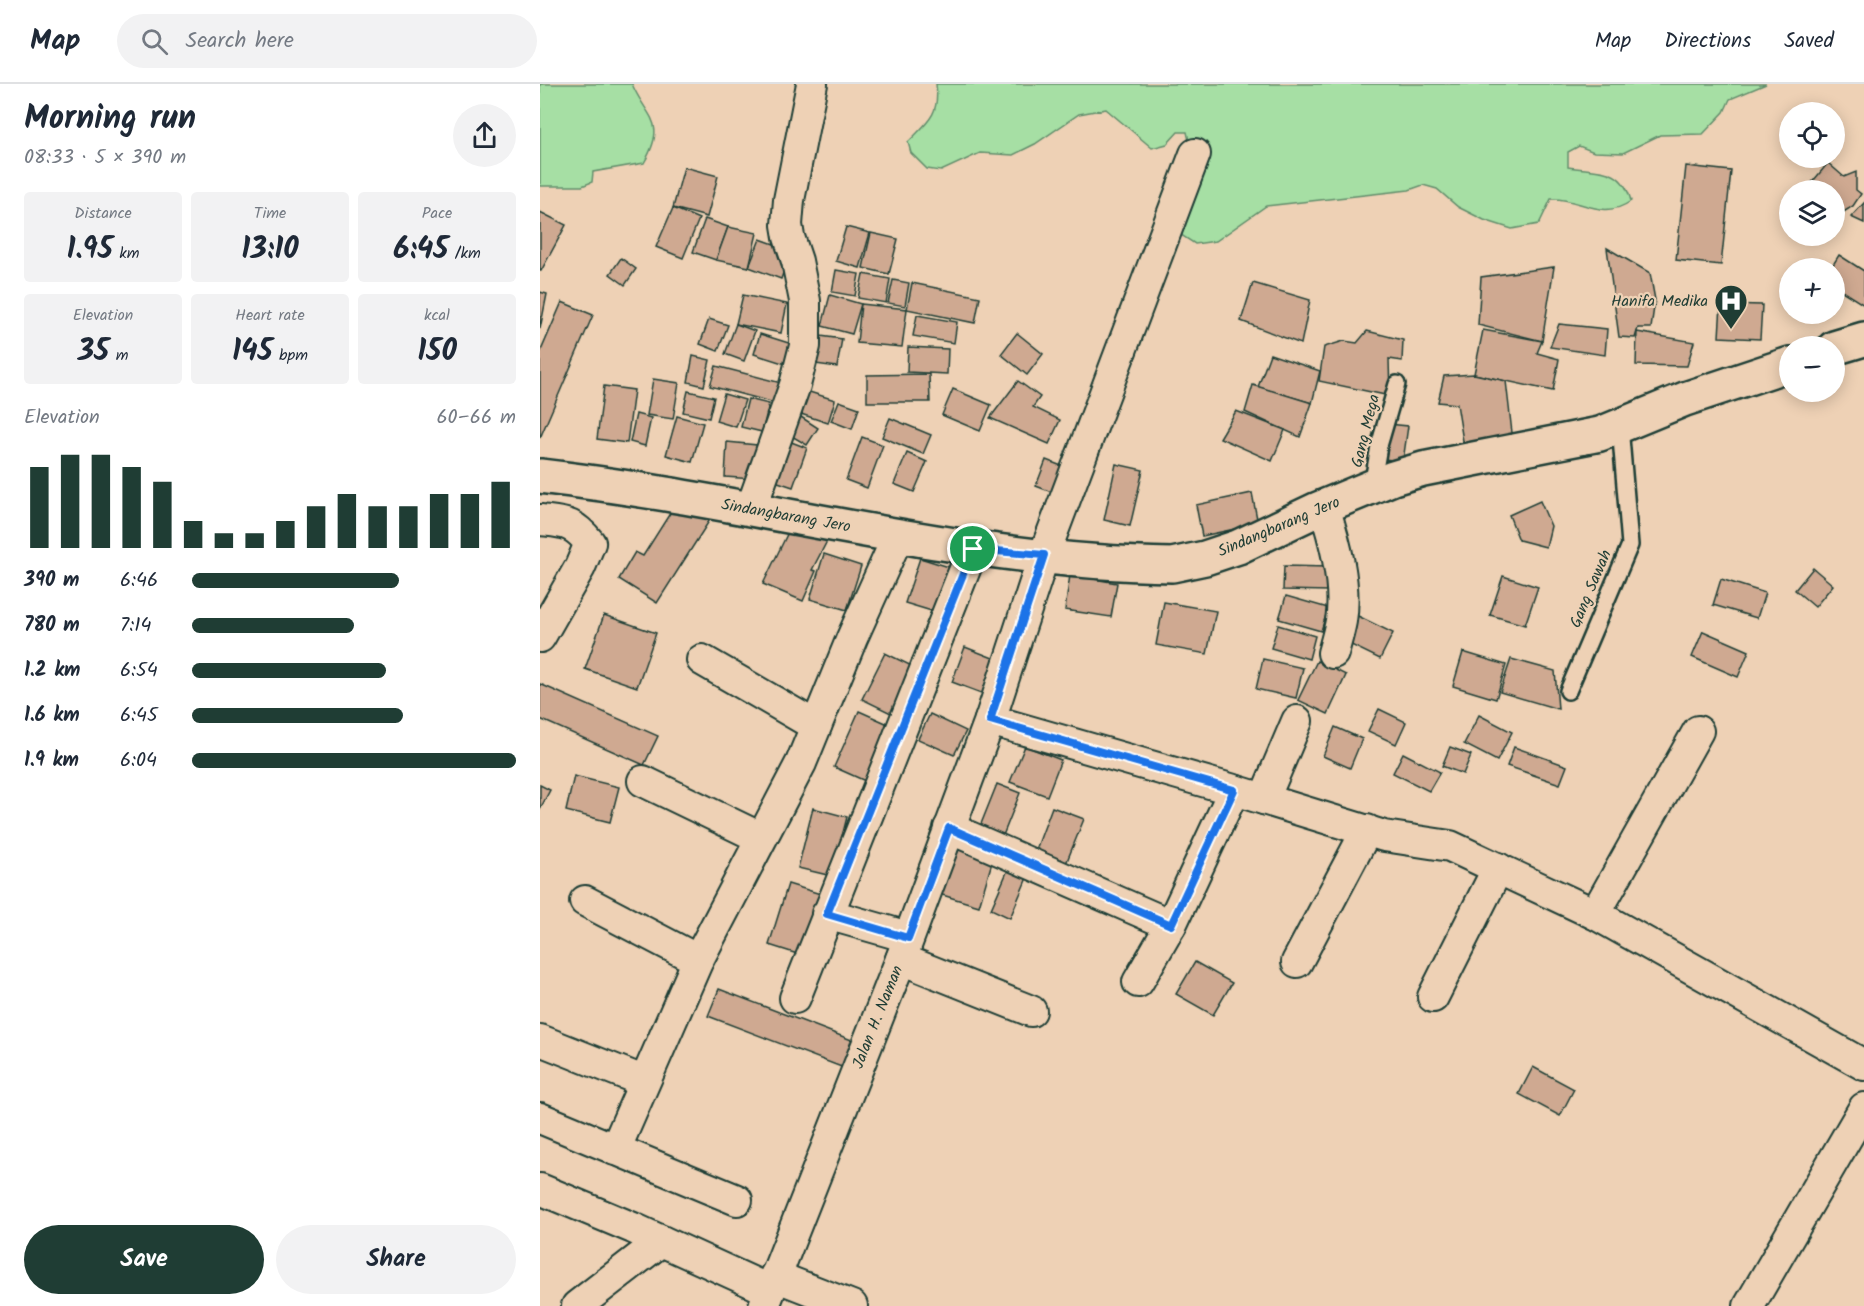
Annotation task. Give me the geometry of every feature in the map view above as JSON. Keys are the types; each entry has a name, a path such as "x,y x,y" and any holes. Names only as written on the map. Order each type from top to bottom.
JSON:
{"street":[{"path":"751,509 795,385 805,346 805,301 787,225 789,200 812,84"},
{"name":"Jalan H. Naman","path":"770,1291 990,720 1044,555 1195,154"},
{"path":"1845,345 1864,339"},
{"name":"Sindangbarang Jero","path":"540,476 751,509 973,549 1172,565 1205,558 1238,547 1324,507 1423,469 1599,434 1685,399 1779,368"},
{"path":"1324,507 1337,546 1341,580 1342,620 1333,653"},
{"path":"540,520 569,523 578,528 590,543 580,567 540,637"},
{"path":"615,1150 643,1081 698,960 787,792 898,536"},
{"path":"795,998 973,549"},
{"path":"702,660 816,726"},
{"path":"990,720 1384,836 1450,846 1595,914 1864,1065"},
{"path":"1264,799 1297,721"},
{"path":"1595,914 1698,731"},
{"path":"643,781 761,838"},
{"path":"1138,982 1171,925 1234,790"},
{"path":"949,828 1171,925"},
{"path":"1297,962 1367,830"},
{"path":"1433,997 1498,868"},
{"path":"585,901 698,960"},
{"path":"827,914 904,948 1031,1011"},
{"path":"540,1040 643,1081"},
{"path":"1749,1306 1864,1108"},
{"path":"540,1118 737,1200"},
{"path":"540,1189 770,1291 852,1306"},
{"path":"577,1306 661,1241"}],"lane":[{"name":"Gang Mega","path":"1372,487 1379,446 1397,384"},
{"name":"Gang Sawah","path":"1568,691 1630,545 1620,426"}],"green space":[{"path":"540,84 632,84 649,113 655,129 651,149 644,163 593,172 592,182 582,186 540,186"},
{"path":"936,84 1766,84 1730,99 1724,112 1703,134 1660,135 1623,153 1594,152 1579,146 1568,152 1568,167 1608,173 1622,182 1631,201 1620,207 1600,209 1571,201 1551,199 1539,224 1512,229 1484,220 1458,207 1437,189 1423,185 1409,190 1266,206 1216,241 1195,244 1181,235 1195,166 1187,132 1178,132 1167,144 1152,148 1106,109 1079,114 1035,144 1013,155 980,153 941,171 927,169 911,153 908,142 927,123 934,111 937,95"}],"building":[{"path":"1686,166 1731,171 1721,265 1676,260"},
{"path":"684,167 718,176 707,217 673,208"},
{"path":"1824,168 1834,168 1844,177 1856,172 1856,190 1861,194 1853,206 1845,211 1845,180 1814,180"},
{"path":"1864,203 1864,223 1851,217"},
{"path":"673,208 699,219 683,258 656,247"},
{"path":"540,212 566,225 541,271 540,271"},
{"path":"705,219 728,227 716,260 693,252"},
{"path":"728,227 757,233 749,267 716,260"},
{"path":"846,227 870,233 860,268 836,261"},
{"path":"871,233 898,239 889,274 863,268"},
{"path":"760,239 791,250 781,279 749,267"},
{"path":"1607,248 1650,273 1655,300 1651,328 1638,328 1635,338 1619,337"},
{"path":"621,258 636,269 625,285 610,274"},
{"path":"1845,259 1864,271 1864,305 1845,293"},
{"path":"1554,267 1542,341 1478,325 1481,277"},
{"path":"836,270 859,274 855,296 832,292"},
{"path":"863,274 890,279 886,303 858,298"},
{"path":"893,280 909,283 905,306 888,303"},
{"path":"912,283 980,297 975,323 907,309"},
{"path":"1253,283 1310,300 1301,344 1241,321"},
{"path":"540,292 547,294 540,329"},
{"path":"743,295 787,304 781,333 736,324"},
{"path":"830,295 861,304 852,334 822,326"},
{"path":"562,302 593,315 540,438 540,353"},
{"path":"861,304 907,309 902,347 857,343"},
{"path":"1721,304 1762,305 1760,339 1719,337"},
{"path":"917,315 957,322 954,343 913,336"},
{"path":"709,319 728,325 718,351 700,344"},
{"path":"736,324 755,331 744,361 725,354"},
{"path":"1559,324 1607,329 1605,355 1550,347"},
{"path":"1483,330 1542,341 1537,353 1559,359 1553,391 1474,374"},
{"path":"1367,331 1403,340 1402,361 1389,359 1390,396 1319,381 1324,347 1344,341 1357,343"},
{"path":"1637,332 1694,342 1687,366 1636,365"},
{"path":"1017,333 1043,354 1027,375 1001,354"},
{"path":"760,334 795,345 789,365 754,354"},
{"path":"813,335 842,339 837,367 809,363"},
{"path":"908,347 948,349 947,374 907,372"},
{"path":"1270,354 1320,371 1312,403 1258,387"},
{"path":"693,356 710,360 704,386 688,382"},
{"path":"716,366 789,385 783,405 710,386"},
{"path":"929,374 930,402 867,402 867,375"},
{"path":"1474,374 1506,381 1514,450 1464,447 1457,404 1438,402 1444,376"},
{"path":"653,379 679,383 673,419 647,415"},
{"path":"1018,381 1040,397 1033,407 1060,420 1049,444 990,418"},
{"path":"1253,385 1312,403 1300,437 1245,412"},
{"path":"604,386 634,390 627,443 597,439"},
{"path":"953,389 991,405 980,431 942,415"},
{"path":"803,390 835,400 828,423 795,412"},
{"path":"688,391 714,397 709,418 683,412"},
{"path":"724,394 745,400 736,427 716,421"},
{"path":"748,399 769,404 762,432 741,427"},
{"path":"839,401 859,408 852,429 831,421"},
{"path":"1236,411 1285,430 1272,461 1220,438"},
{"path":"636,414 651,418 645,446 630,442"},
{"path":"677,416 703,423 692,462 666,455"},
{"path":"801,417 818,428 807,445 790,435"},
{"path":"890,418 931,435 923,454 882,437"},
{"path":"1388,424 1408,426 1403,461 1383,459"},
{"path":"862,437 883,445 867,488 846,480"},
{"path":"786,440 807,448 793,487 772,480"},
{"path":"727,442 757,445 754,479 725,477"},
{"path":"907,453 927,462 914,492 894,484"},
{"path":"1046,460 1072,470 1062,496 1036,486"},
{"path":"1116,464 1143,470 1130,526 1104,520"},
{"path":"1252,493 1258,524 1202,536 1196,505"},
{"path":"1540,501 1551,526 1546,547 1519,540 1509,515"},
{"path":"672,510 711,518 657,603 619,579 635,552 643,556"},
{"path":"793,522 827,541 812,570 816,571 803,601 763,584"},
{"path":"824,554 861,566 847,610 810,599"},
{"path":"920,558 949,567 935,612 905,603"},
{"path":"1284,566 1329,567 1329,591 1283,590"},
{"path":"1813,568 1833,585 1815,607 1795,590"},
{"path":"1070,575 1117,583 1111,617 1065,610"},
{"path":"1503,576 1538,587 1525,625 1490,615"},
{"path":"1721,579 1765,593 1757,618 1713,605"},
{"path":"1286,596 1328,608 1321,631 1279,619"},
{"path":"1164,602 1216,611 1207,654 1156,645"},
{"path":"604,615 656,633 637,687 585,669"},
{"path":"1358,616 1393,633 1380,659 1345,642"},
{"path":"1278,625 1315,636 1309,659 1271,648"},
{"path":"1703,631 1749,651 1738,677 1692,657"},
{"path":"965,647 998,660 984,694 952,682"},
{"path":"1463,652 1506,665 1496,699 1453,686"},
{"path":"885,653 922,671 899,717 862,699"},
{"path":"1263,659 1303,668 1296,698 1256,689"},
{"path":"1511,659 1555,671 1558,709 1500,692"},
{"path":"1317,661 1346,675 1328,714 1298,700"},
{"path":"540,684 658,736 644,765 540,719"},
{"path":"1379,709 1406,722 1396,744 1368,731"},
{"path":"859,711 897,728 872,784 834,767"},
{"path":"930,714 966,731 954,755 918,739"},
{"path":"1479,715 1512,732 1497,761 1464,744"},
{"path":"1335,727 1362,739 1350,768 1323,756"},
{"path":"1025,746 1061,760 1047,796 1010,782"},
{"path":"1450,747 1471,755 1463,774 1442,766"},
{"path":"1514,747 1567,766 1560,784 1507,766"},
{"path":"1403,753 1440,772 1429,791 1393,773"},
{"path":"574,776 619,787 610,822 566,811"},
{"path":"997,784 1020,793 1000,843 977,834"},
{"path":"540,785 550,790 540,809"},
{"path":"1052,807 1084,819 1065,866 1034,855"},
{"path":"813,808 847,817 832,876 798,868"},
{"path":"956,840 995,852 979,906 939,894"},
{"path":"1010,865 1029,873 1010,918 991,909"},
{"path":"788,884 827,896 807,957 769,945"},
{"path":"1195,962 1232,983 1213,1015 1176,994"},
{"path":"719,989 862,1044 852,1071 708,1016"},
{"path":"1533,1067 1574,1089 1560,1116 1519,1094"}],"place":[{"name":"Hanifa Medika","path":"1731,330"}],"route":[{"path":"973,549 1044,555 990,720 1234,790 1171,925 949,828 908,938 827,914 973,549"}]}
